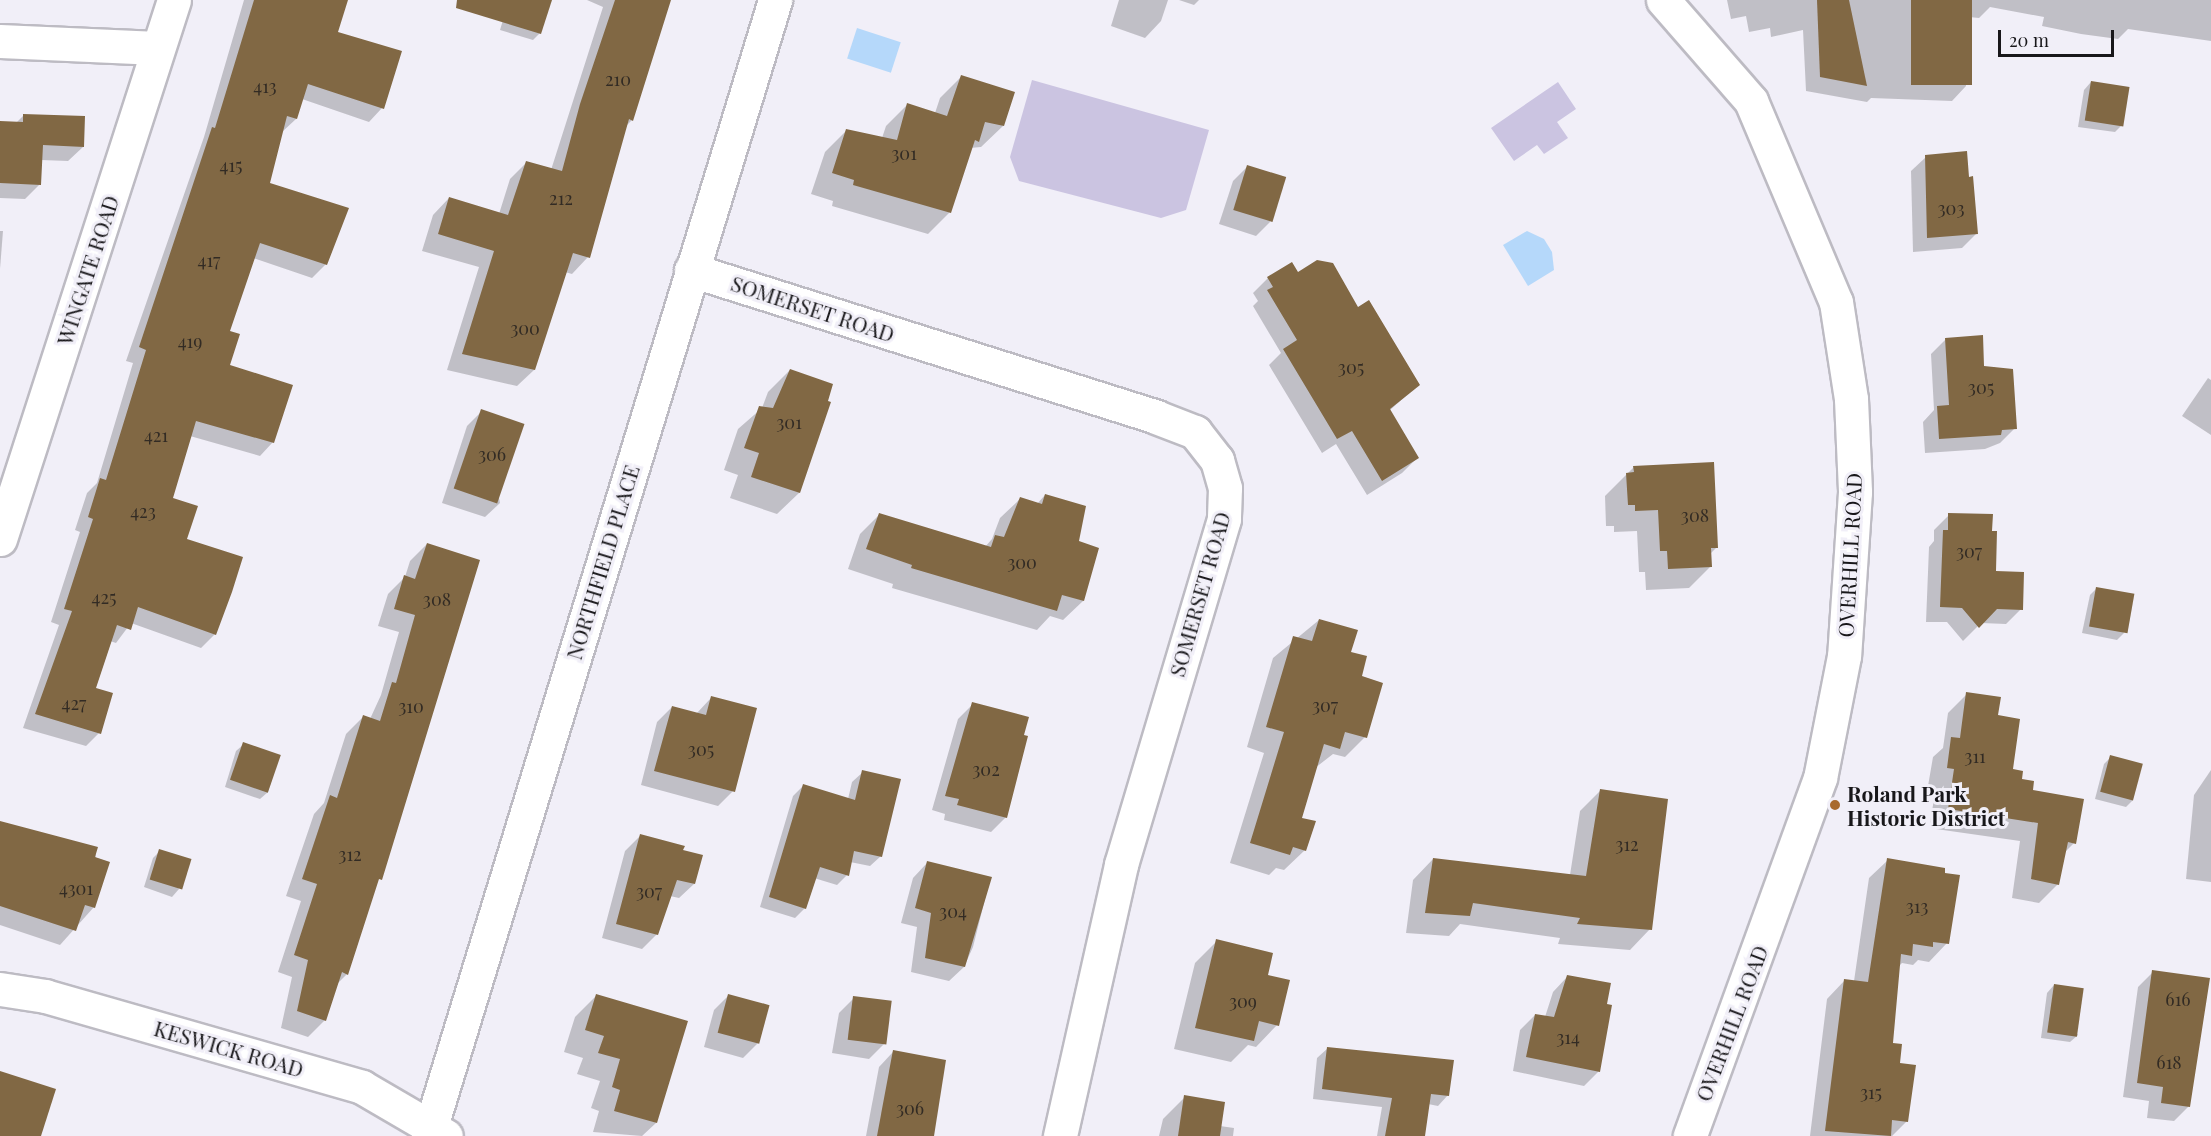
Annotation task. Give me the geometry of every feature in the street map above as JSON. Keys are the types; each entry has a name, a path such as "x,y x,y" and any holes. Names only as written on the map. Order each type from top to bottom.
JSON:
{"street":[{"name":"WINGATE ROAD","path":"2,525 174,0"},
{"name":"NORTHFIELD PLACE","path":"435,1132 691,270 775,0"},
{"name":"OVERHILL ROAD","path":"1664,0 1751,101 1836,302 1851,399 1855,492 1844,656 1820,778 1690,1136"},
{"path":"0,41 158,48"},
{"name":"SOMERSET ROAD","path":"691,270 1156,417 1195,432 1217,460 1225,488 1224,519 1121,865 1060,1136"},
{"name":"KESWICK ROAD","path":"0,989 45,996 345,1082 435,1132"}],"shaded area":[{"path":"1032,80 1209,130 1186,210 1161,218 1019,181 1010,157"},
{"path":"1558,82 1576,109 1557,122 1568,138 1544,154 1537,145 1514,161 1491,128"}],"water":[{"path":"857,28 901,42 891,73 847,58"},
{"path":"1527,231 1544,239 1552,252 1554,270 1528,286 1503,245"}],"building":[{"path":"254,0 348,0 338,32 402,51 384,109 308,84 297,119 287,116 270,183 349,208 327,265 260,243 230,331 240,334 230,365 293,385 274,443 196,421 173,498 198,506 187,539 243,557 232,592 216,635 138,607 131,630 117,625 96,688 113,693 101,734 35,714 72,611 64,609 93,519 88,517 100,478 106,480 146,350 139,347 212,127 215,128"},
{"path":"457,0 552,0 541,34 456,8"},
{"path":"615,0 671,0 633,121 629,119 590,258 573,253 535,370 462,354 494,251 438,234 449,197 508,215 526,161 562,171 580,104"},
{"path":"1817,0 1849,0 1867,86 1820,77"},
{"path":"1911,0 1972,0 1972,85 1911,85"},
{"path":"961,75 1015,92 1004,126 985,122 979,142 975,140 951,213 853,185 854,180 832,173 846,129 897,140 907,103 947,116"},
{"path":"2091,81 2130,87 2123,127 2085,121"},
{"path":"23,114 85,116 84,147 43,145 41,185 0,183 0,121 23,122"},
{"path":"1967,151 1969,177 1973,176 1978,234 1927,238 1925,155"},
{"path":"1247,165 1286,177 1272,222 1233,210"},
{"path":"1317,260 1333,263 1358,307 1369,300 1420,385 1390,409 1419,458 1382,481 1352,431 1337,439 1283,349 1297,340 1267,290 1273,287 1267,277 1292,262 1298,272"},
{"path":"1983,335 1984,366 2013,369 2017,429 2002,430 2001,435 1939,439 1937,406 1949,405 1945,338"},
{"path":"790,369 833,384 828,401 831,402 800,493 751,477 759,453 744,448 759,406 773,408"},
{"path":"481,409 524,424 497,503 454,488"},
{"path":"1714,462 1718,548 1711,548 1712,567 1668,569 1667,551 1660,551 1658,510 1635,511 1635,505 1628,505 1626,473 1634,472 1633,466"},
{"path":"1045,494 1086,506 1079,541 1099,548 1084,601 1062,595 1057,611 911,568 912,565 866,549 879,513 991,547 995,535 1004,537 1020,497 1042,504"},
{"path":"1948,513 1993,514 1992,531 1997,531 1996,571 2024,572 2023,610 1997,609 1979,628 1962,608 1940,607 1943,530 1948,530"},
{"path":"427,543 480,560 382,880 379,879 348,975 342,972 326,1021 297,1011 308,960 294,955 317,884 302,879 330,795 337,798 363,715 380,721 392,682 396,683 415,615 394,609 404,575 415,579"},
{"path":"2096,587 2134,594 2127,633 2089,626"},
{"path":"1319,619 1358,630 1351,652 1367,656 1362,676 1383,683 1367,738 1345,732 1340,749 1324,744 1302,818 1316,821 1306,851 1293,847 1290,855 1250,843 1284,732 1266,727 1293,636 1312,641"},
{"path":"1966,692 2001,697 1998,715 2020,719 2013,769 2023,771 2022,779 2034,781 2033,790 2084,799 2076,844 2068,842 2059,885 2031,879 2038,823 1948,809 1954,769 1947,768 1951,737 1960,738"},
{"path":"711,696 757,708 735,792 654,771 672,706 706,715"},
{"path":"972,702 1029,717 1024,735 1028,736 1007,818 957,805 959,799 945,796"},
{"path":"243,742 281,755 268,793 230,780"},
{"path":"2110,755 2143,764 2133,801 2100,792"},
{"path":"862,770 901,779 882,857 854,851 849,876 820,867 806,909 769,897 803,784 855,800"},
{"path":"1600,789 1668,799 1652,930 1577,924 1580,918 1473,903 1470,916 1425,913 1433,858 1586,876"},
{"path":"0,821 98,847 95,857 110,862 95,908 85,905 76,931 0,906"},
{"path":"640,834 685,846 683,850 703,855 695,884 677,880 658,935 616,924"},
{"path":"159,849 192,859 182,890 150,880"},
{"path":"1887,858 1945,868 1945,873 1960,875 1949,944 1933,942 1933,947 1913,944 1912,956 1901,954 1893,1043 1902,1044 1900,1063 1916,1065 1908,1122 1892,1120 1891,1136 1825,1131 1844,979 1868,982"},
{"path":"927,861 992,877 965,967 925,958 931,913 915,908"},
{"path":"1216,939 1273,953 1268,975 1290,980 1279,1026 1259,1021 1254,1041 1195,1028"},
{"path":"2152,970 2210,978 2190,1107 2161,1103 2163,1087 2137,1083"},
{"path":"1567,975 1611,983 1607,1004 1612,1005 1600,1072 1526,1057 1535,1014 1554,1017"},
{"path":"2054,984 2084,988 2077,1037 2047,1033"},
{"path":"596,994 688,1021 657,1123 614,1111 620,1090 612,1087 620,1059 598,1053 604,1036 585,1030"},
{"path":"728,994 770,1005 759,1044 718,1033"},
{"path":"853,996 892,1001 886,1044 848,1040"},
{"path":"1327,1047 1454,1060 1449,1096 1431,1094 1425,1136 1385,1136 1392,1098 1322,1089"},
{"path":"893,1050 946,1060 934,1136 877,1136"},
{"path":"0,1071 56,1089 41,1136 0,1136"},
{"path":"1184,1095 1225,1102 1220,1136 1178,1136"}],"place":[{"name":"Roland Park Historic District","path":"1835,805"}]}
